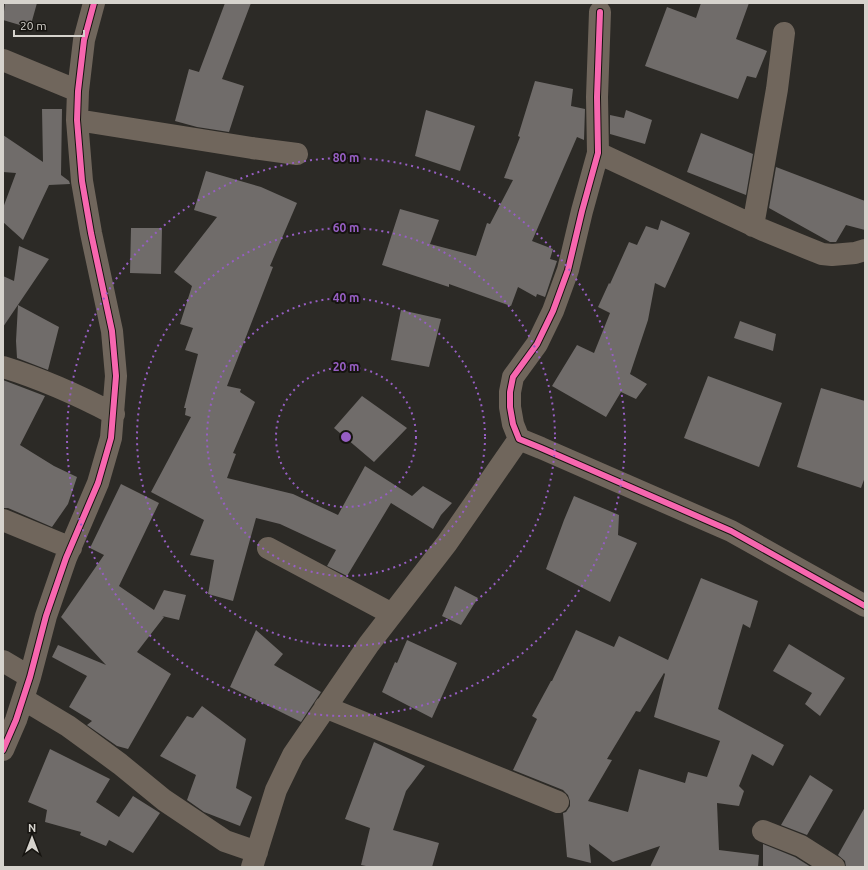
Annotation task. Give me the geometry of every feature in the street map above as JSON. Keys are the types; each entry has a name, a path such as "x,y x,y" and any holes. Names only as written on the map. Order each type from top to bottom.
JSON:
{"street":[{"path":"3,750 16,720 30,677 46,616 71,548 98,483 111,438 114,414 116,376 112,331 83,188 77,120 78,91 84,40 94,3"},
{"path":"600,12 597,97 598,152 568,270 553,311 537,344 513,377 510,392 510,408 513,424 519,439 730,531 865,606"},
{"path":"753,226 777,89 784,34"},
{"path":"3,60 78,91"},
{"path":"77,120 297,154"},
{"path":"598,152 753,226 822,254 832,255 855,253 865,250"},
{"path":"3,367 31,376 87,400 114,414"},
{"path":"22,699 68,726 120,764 164,800 224,841 255,859 276,790 293,755 369,644 447,543 519,439"},
{"path":"3,520 71,548"},
{"path":"268,548 392,614"},
{"path":"3,661 30,677"},
{"path":"325,707 558,802"},
{"path":"764,831 801,846 834,867"}],"building":[{"path":"5,3 37,3 30,28 3,20"},
{"path":"225,3 251,3 222,79 244,86 229,132 197,127 175,121 189,69 199,72"},
{"path":"701,3 749,3 736,39 767,51 756,78 747,76 738,99 645,66 667,7 696,18"},
{"path":"535,81 573,89 571,106 585,109 584,140 577,137 532,241 553,249 550,259 557,261 545,297 537,294 536,297 518,287 511,306 449,284 449,287 382,265 400,209 439,220 430,244 476,256 487,223 490,224 513,180 504,178 520,137 518,136"},
{"path":"42,109 62,109 61,175 69,181 70,184 49,185 23,240 3,222 3,208 16,173 3,172 3,135 43,162"},
{"path":"426,110 475,126 460,171 415,156"},
{"path":"626,110 652,120 645,144 610,134 610,115 624,118"},
{"path":"701,133 753,154 746,195 687,172"},
{"path":"776,167 865,201 865,230 846,225 836,242 830,242 769,208"},
{"path":"206,171 261,187 297,203 270,266 273,267 227,386 241,389 240,392 255,402 233,453 236,454 227,478 293,494 338,515 365,466 412,496 423,486 452,503 441,515 433,529 391,503 347,576 327,566 336,550 280,524 256,518 233,601 208,594 214,560 190,555 204,520 151,492 191,417 185,415 186,408 184,408 198,354 185,350 193,328 180,324 192,286 174,272 217,217 194,210"},
{"path":"661,220 690,233 665,288 655,283 648,320 630,374 647,384 636,399 621,392 606,417 552,386 577,345 594,353 610,313 598,307 629,242 637,245 646,226 658,230"},
{"path":"131,228 162,228 161,274 130,273"},
{"path":"19,246 49,259 3,327 3,276 14,281"},
{"path":"18,305 59,327 48,370 17,358 16,341"},
{"path":"401,310 441,319 429,367 391,360"},
{"path":"740,321 776,334 773,351 734,338"},
{"path":"708,376 782,403 759,467 684,438"},
{"path":"3,380 45,396 20,445 54,466 77,477 68,504 52,527 8,508 3,508"},
{"path":"821,388 865,401 865,477 861,488 797,467"},
{"path":"362,396 407,428 374,462 334,428"},
{"path":"121,484 159,503 119,586 154,610 164,590 186,595 179,620 162,616 164,617 137,652 171,674 128,749 117,746 87,725 92,721 69,707 87,676 52,657 58,645 106,665 61,617 104,555 90,548"},
{"path":"574,496 619,515 618,535 637,543 610,602 546,569"},
{"path":"701,578 758,601 750,628 743,624 718,709 784,745 773,766 752,754 739,786 744,791 739,806 717,803 719,850 759,855 758,867 650,867 660,846 613,862 589,844 591,863 567,857 563,813 566,812 570,806 568,795 563,790 513,770 537,719 532,716 552,681 576,630 614,647 619,636 668,660","holes":["664,673 654,717 720,741 707,777 688,772 685,783 639,769 628,812 588,801 612,760 607,759 636,711 640,712"]},
{"path":"455,586 478,598 461,625 442,616"},
{"path":"256,630 283,654 274,665 321,692 301,722 230,687"},
{"path":"407,640 457,663 432,718 382,692 395,662 397,663"},
{"path":"789,644 845,678 820,716 805,704 812,693 773,671"},
{"path":"202,706 246,739 236,788 252,797 240,826 204,812 187,800 196,775 160,756 187,716 193,718"},
{"path":"374,742 425,766 406,791 393,830 439,843 432,867 371,867 361,865 370,828 345,819"},
{"path":"50,749 110,779 96,802 119,817 133,796 160,813 133,853 109,840 106,846 80,835 81,832 45,822 47,810 28,802"},
{"path":"810,775 833,790 807,835 781,825"},
{"path":"865,807 865,867 846,867 845,861 838,855"},
{"path":"763,844 795,857 811,867 763,867"}],"cycle path":[{"path":"3,750 16,720 30,677 46,616 66,558 98,483 111,438 116,376 112,331 91,233 82,181 77,120 78,91 84,40 94,3"},
{"path":"600,12 597,97 598,153 568,270 553,311 537,344 513,377 510,392 510,407 513,424 519,439 731,531 865,606"}]}
